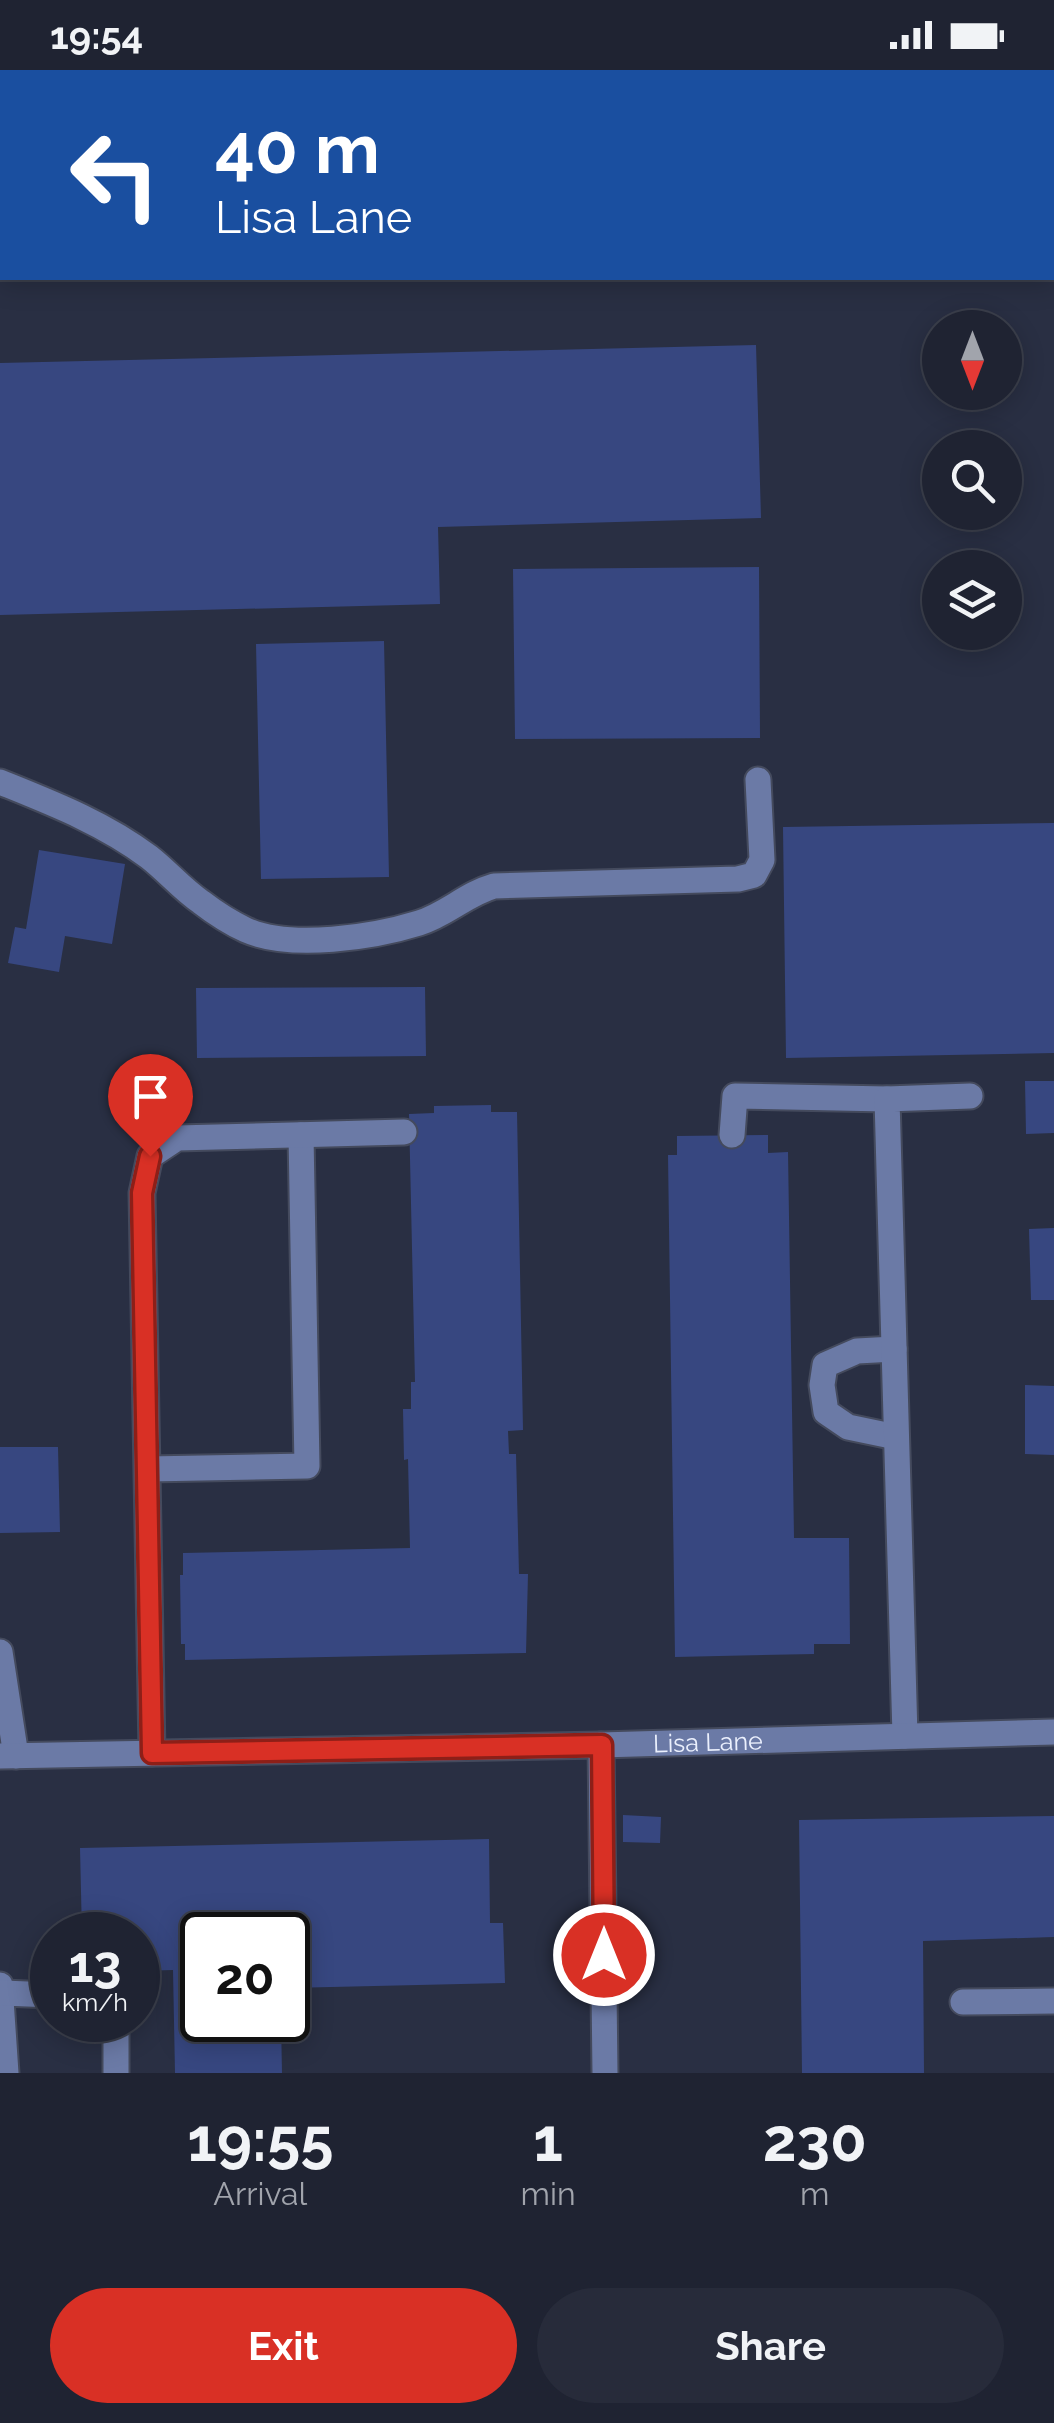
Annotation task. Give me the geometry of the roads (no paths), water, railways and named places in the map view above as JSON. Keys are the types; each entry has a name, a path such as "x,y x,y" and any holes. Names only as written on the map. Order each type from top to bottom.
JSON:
{"street":[{"path":"0,782 85,816 149,857 200,902 249,932 303,941 377,933 422,922 452,908 473,892 494,886 738,879 754,875 762,860 758,780"},
{"path":"732,1134 735,1096 970,1096"},
{"path":"887,1098 905,1736"},
{"path":"152,1753 142,1193 150,1156 177,1138 404,1132"},
{"path":"148,1469 308,1466 301,1135"},
{"path":"894,1349 857,1351 825,1364 822,1386 826,1412 848,1427 896,1437"},
{"path":"0,1652 8,1756"},
{"name":"Lisa Lane","path":"8,1756 1054,1732"},
{"path":"602,1745 606,2073"},
{"path":"6,2073 2,1989 30,1992"},
{"path":"962,2002 1054,2001"},
{"path":"116,2042 116,2073"}]}
